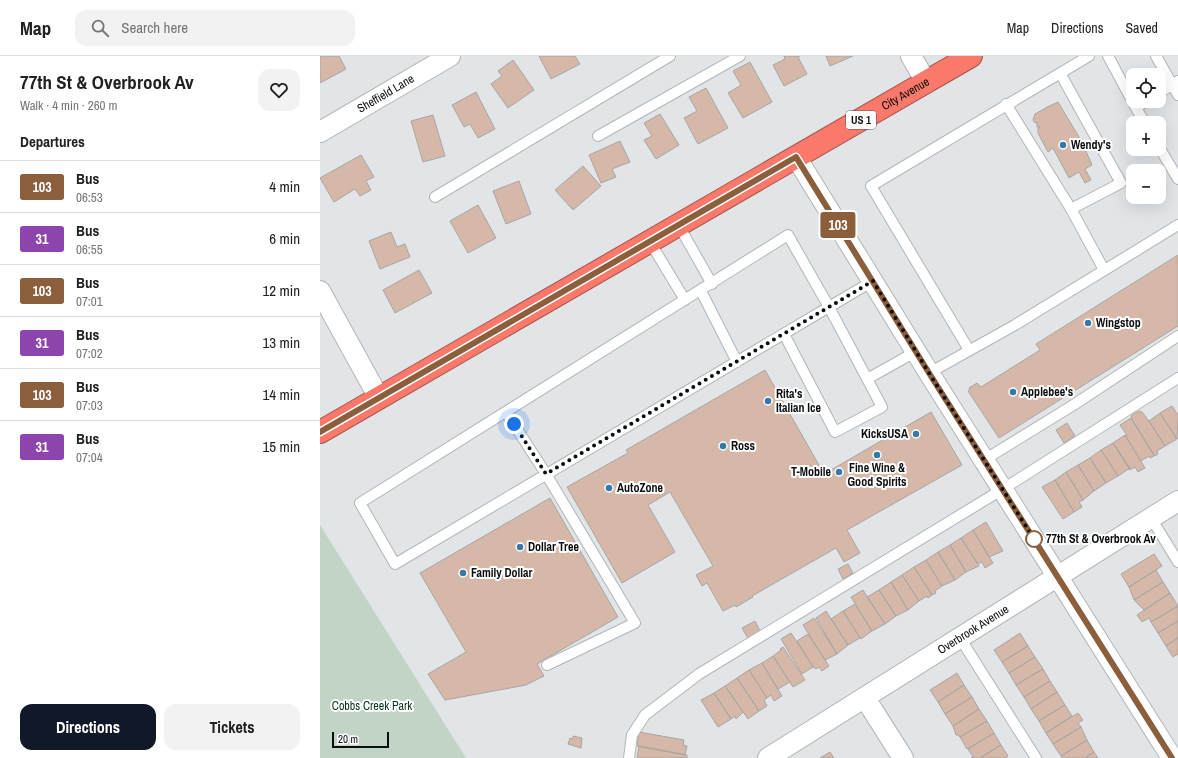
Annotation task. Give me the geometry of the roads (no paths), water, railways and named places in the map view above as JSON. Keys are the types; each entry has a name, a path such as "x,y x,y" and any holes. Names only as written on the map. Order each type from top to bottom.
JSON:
{"highway":[{"name":"City Avenue","path":"320,432 971,56"}],"street":[{"name":"Sheffield Lane","path":"320,132 450,56"},
{"path":"911,56 926,82"},
{"path":"796,157 917,351 929,373 1172,758"},
{"path":"320,291 379,398"},
{"name":"Overbrook Avenue","path":"771,757 1058,578 1178,501"},
{"path":"865,698 903,758"}],"lane":[{"path":"435,197 670,56"},
{"path":"598,136 740,56"},
{"path":"969,350 870,186 1089,56"},
{"path":"1108,56 1126,89"},
{"path":"1156,56 1175,83 1178,95"},
{"path":"1060,73 1122,183 1071,209"},
{"path":"1166,89 1175,83"},
{"path":"1006,104 1071,209 1104,270"},
{"path":"1136,108 1141,116"},
{"path":"1164,156 1178,179"},
{"path":"929,373 1015,325 1178,225"},
{"path":"678,226 712,284"},
{"path":"784,334 835,432 882,407 829,307 788,235 360,503 395,564 546,474 737,362 829,307 873,281"},
{"path":"650,242 685,300"},
{"path":"700,291 737,362"},
{"path":"984,460 1075,404 1178,336"},
{"path":"867,380 917,351"},
{"path":"629,758 632,735 645,715 699,674 1003,489 1178,378"},
{"path":"506,412 546,474 635,623 547,666"},
{"path":"1151,518 1178,562"},
{"path":"960,638 1036,758"}],"place":[{"name":"Wendy's","path":"1063,145"},
{"name":"Wingstop","path":"1088,323"},
{"name":"Applebee's","path":"1013,392"},
{"name":"Rita's Italian Ice","path":"768,401"},
{"name":"KicksUSA","path":"916,434"},
{"name":"Ross","path":"723,446"},
{"name":"Fine Wine & Good Spirits","path":"877,455"},
{"name":"T-Mobile","path":"839,472"},
{"name":"AutoZone","path":"609,488"},
{"name":"77th St & Overbrook Av","path":"1034,539"},
{"name":"Dollar Tree","path":"520,547"},
{"name":"Family Dollar","path":"463,573"}],"park label":[{"name":"Cobbs Creek Park","path":"372,706"}]}
